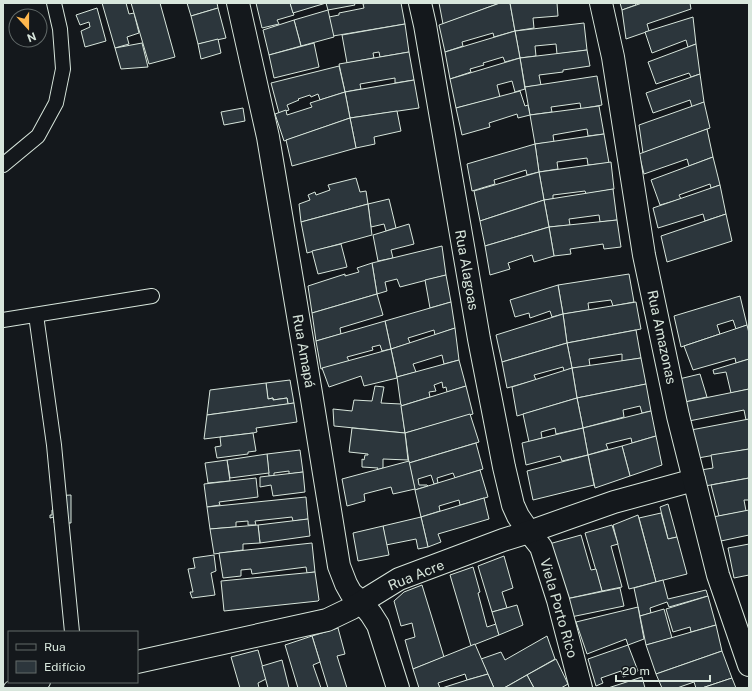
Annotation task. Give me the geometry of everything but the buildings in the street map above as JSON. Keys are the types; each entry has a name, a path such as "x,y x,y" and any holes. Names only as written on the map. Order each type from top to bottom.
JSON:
{"street":[{"name":"Rua Amapá","path":"238,3 268,137 339,566 351,593 361,602 378,625 398,688"},
{"name":"Rua Alagoas","path":"420,3 476,324 504,467 513,505 518,516 529,532"},
{"name":"Rua Amazonas","path":"601,3 613,57 644,255 678,416 718,575 749,665"},
{"name":"Rua Acre","path":"138,662 327,620 361,602 398,579 503,540 614,502 694,480"},
{"name":"Viela Porto Rico","path":"529,532 537,540 543,552 558,600 581,688"}],"lane":[{"path":"3,166 38,136 56,103 64,68 60,29 54,3"},
{"path":"3,320 152,296"},
{"path":"36,315 54,445 72,631"},
{"path":"11,688 38,683"}]}
